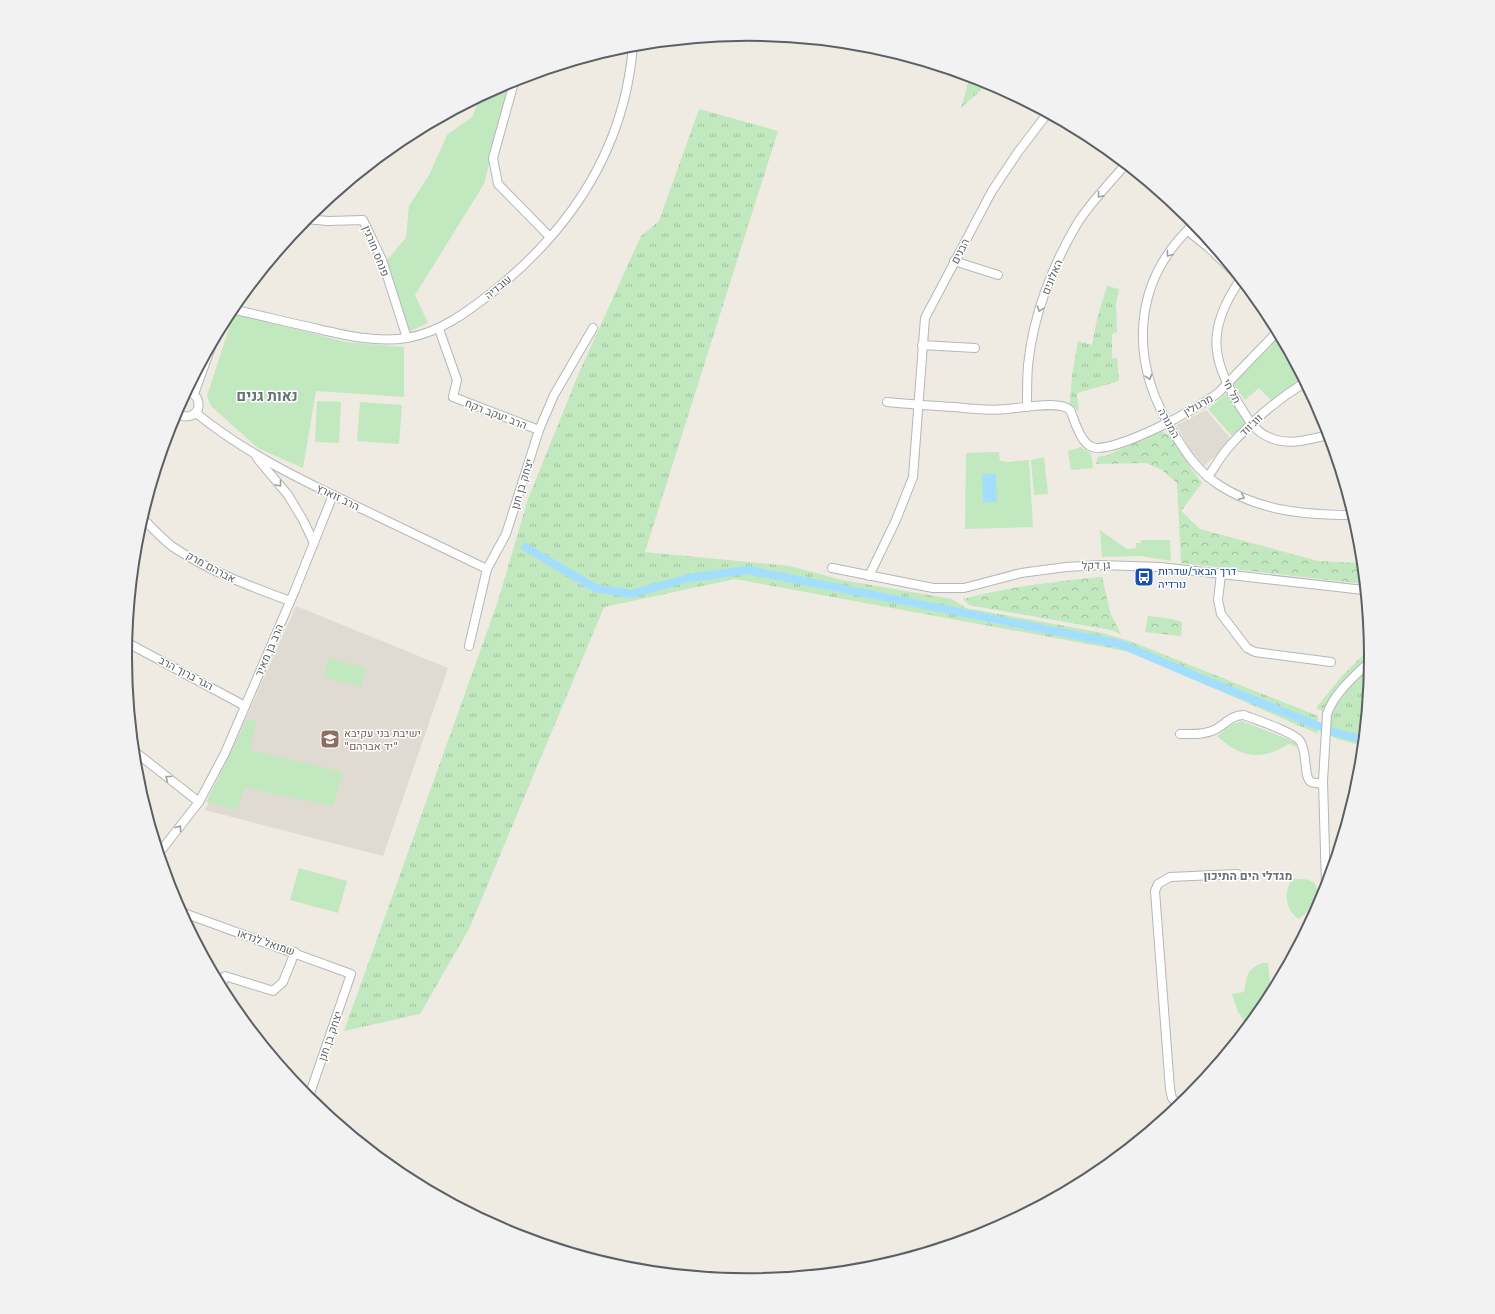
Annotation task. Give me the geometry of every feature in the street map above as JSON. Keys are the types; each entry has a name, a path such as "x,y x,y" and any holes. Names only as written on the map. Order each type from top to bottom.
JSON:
{"street":[{"name":"עובדיה","path":"238,311 344,335 392,339 407,338 438,329 463,315 514,275 572,211 590,184 607,149 620,113 632,52"},
{"path":"514,87 493,158 494,171 498,184 550,237"},
{"name":"הבנים","path":"869,576 896,520 913,478 925,318 944,285 954,261 1003,173 1044,118"},
{"name":"האלונים","path":"1027,407 1027,377 1031,347 1039,310 1047,288 1060,258 1078,224 1088,209 1122,168"},
{"name":"פנחס חורגין","path":"313,220 328,222 363,220 382,260 407,338"},
{"name":"המנורה","path":"1190,229 1167,256 1157,272 1149,291 1145,309 1143,340 1146,367 1156,398 1167,422 1190,458 1206,475 1220,485 1242,497 1266,506 1294,512 1347,515"},
{"path":"1188,231 1205,245"},
{"path":"954,261 998,275"},
{"name":"תל חי","path":"1237,284 1229,295 1222,311 1216,339 1220,368 1227,384 1252,424 1259,432 1271,439 1285,441 1306,440 1323,436"},
{"name":"יצחק בן חנן","path":"469,646 487,569 506,534 539,430 554,395 593,328"},
{"name":"הרב יעקב רקח","path":"438,329 457,380 453,397 539,430"},
{"name":"מרגולין","path":"1167,422 1210,400 1273,336"},
{"path":"922,345 975,348"},
{"name":"ווג'ווד","path":"1206,475 1226,450 1252,424 1267,410 1300,386"},
{"path":"181,414 188,417 196,413 198,409 199,401 191,394"},
{"path":"887,402 984,410 1046,406 1067,407 1070,410 1082,438 1092,447 1108,447 1117,445 1167,422"},
{"name":"הרב זוארץ","path":"196,413 254,454 333,495 487,569"},
{"path":"254,454 288,495 303,520 314,543"},
{"path":"1206,475 1215,460"},
{"name":"הרב בן מאיר","path":"162,849 199,802 225,753 290,601 333,495"},
{"name":"אברהם מרק","path":"146,522 172,546 212,569 245,585 290,601"},
{"name":"גן דקל","path":"832,568 933,588 955,589 1021,573 1080,566 1108,565 1160,567 1359,589"},
{"path":"1221,574 1218,600 1220,614 1247,648 1255,652 1331,662"},
{"name":"הגר ברוך הרב","path":"132,645 245,706"},
{"path":"1326,870 1323,784 1327,714 1329,708 1338,695 1363,668"},
{"path":"1180,734 1206,733 1215,730 1229,719 1237,715 1244,715 1298,738 1304,747 1306,754 1307,778 1311,782 1323,784"},
{"path":"140,756 199,802"},
{"path":"1175,1101 1172,1098 1170,1089 1155,890 1158,884 1170,877 1237,874"},
{"name":"שמואל לנדאו","path":"188,915 295,952 351,974"},
{"path":"223,980 225,976 273,991 283,982 295,952"},
{"name":"יצחק בן חנן","path":"311,1091 351,974"}],"shaded area":[{"path":"1206,410 1230,438 1220,452 1204,466 1188,446 1177,425"},
{"name":"ישיבת בני עקיבא \"יד אברהם\"","path":"296,606 448,668 383,856 205,810"}],"green space":[{"path":"968,82 983,88 961,108"},
{"path":"508,90 484,184 415,295 428,323 408,332 387,260 406,238 409,206 429,175 447,135 472,117 478,104"},
{"path":"699,109 778,131 645,552 790,566 842,580 952,599 966,608 1103,633 1130,641 1318,716 1318,734 1131,652 735,579 604,607 469,929 420,1014 344,1031 497,604 528,499 578,375 641,236 659,221"},
{"path":"1107,286 1119,289 1116,304 1117,332 1112,334 1112,358 1117,358 1119,381 1077,393 1079,412 1070,403 1072,376 1078,341 1092,345 1097,319"},
{"path":"236,314 346,342 404,347 404,397 316,391 303,468 258,448 211,406 207,396 232,321"},
{"path":"1275,340 1298,381 1271,400 1259,388 1245,400 1233,384"},
{"path":"1226,394 1229,395 1245,422 1244,425 1232,436 1208,409"},
{"path":"317,401 341,402 339,443 315,442"},
{"path":"360,402 402,405 399,444 357,441"},
{"path":"1162,431 1171,437 1202,483 1181,511 1200,529 1318,561 1356,563 1359,583 1181,563 1177,483 1162,470 1146,463 1096,464 1098,457 1108,455 1143,438"},
{"path":"1081,447 1091,454 1093,468 1071,470 1068,451"},
{"path":"999,452 1000,461 1008,462 1029,460 1033,527 965,529 966,453"},
{"path":"1044,457 1048,494 1034,495 1031,460"},
{"path":"1100,530 1127,549 1136,548 1136,543 1141,543 1141,540 1170,540 1171,561 1140,556 1102,557"},
{"path":"1102,577 1111,615 1121,634 1111,630 969,605 963,599 1032,585"},
{"path":"1148,616 1172,619 1182,622 1181,636 1145,632"},
{"path":"1364,654 1364,661 1337,689 1324,712 1316,708 1341,677"},
{"path":"329,658 366,668 361,687 324,677"},
{"path":"1363,675 1357,744 1335,738 1331,735 1330,721 1332,713 1338,701"},
{"path":"247,720 257,720 250,750 343,772 333,806 244,787 237,810 206,802"},
{"path":"1242,721 1295,742 1297,747 1289,744 1269,753 1252,755 1234,749 1217,736 1232,724"},
{"path":"299,868 347,881 338,913 290,900"},
{"path":"1293,879 1306,879 1313,882 1317,889 1317,893 1309,910 1299,919 1294,915 1288,906 1287,894"},
{"path":"1263,963 1268,963 1271,981 1244,1021 1238,1012 1232,994 1244,992 1248,973"}],"water":[{"path":"982,474 996,474 997,502 983,502"}],"waterway":[{"path":"525,547 595,588 631,594 689,578 748,570 1120,644 1333,732 1358,738"}],"place":[{"name":"דרך הבאר/שדרות נורדיה","path":"1144,577"},
{"name":"ישיבת בני עקיבא \"יד אברהם\"","path":"330,739"}],"district":[{"name":"נאות גנים","path":"267,395"},
{"name":"מגדלי הים התיכון","path":"1248,875"}]}
